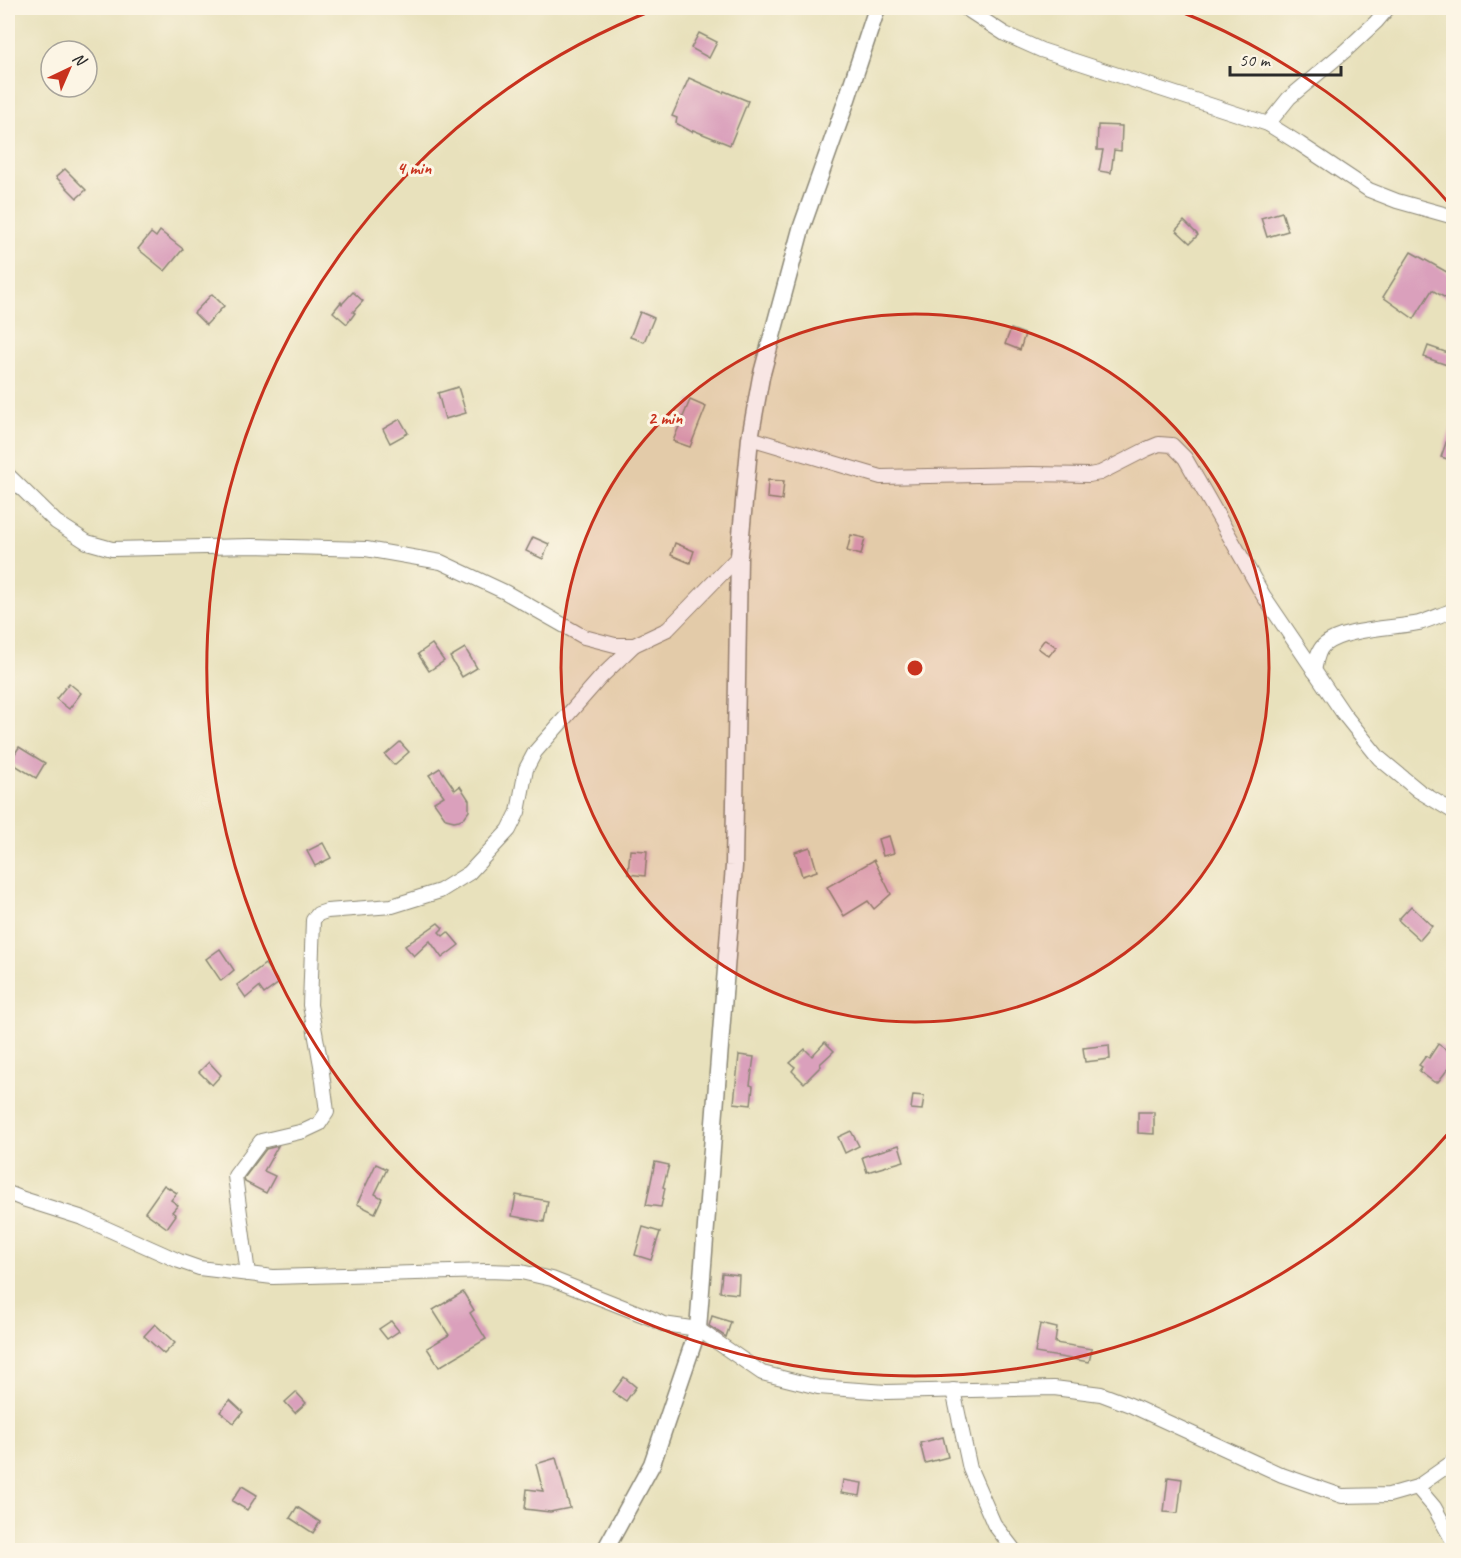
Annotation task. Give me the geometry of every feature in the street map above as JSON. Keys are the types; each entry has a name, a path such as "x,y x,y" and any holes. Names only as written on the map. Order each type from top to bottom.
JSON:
{"street":[{"path":"605,1551 652,1464 698,1329 734,866 739,556 750,438 761,377 801,229 877,8"},
{"path":"965,8 1005,34 1041,50 1268,124 1369,190 1397,201 1454,217"},
{"path":"1268,124 1289,98 1346,50 1388,8"},
{"path":"750,438 881,477 1089,475 1100,473 1159,444 1172,446 1185,458 1263,595 1343,713 1379,758 1419,791 1454,812"},
{"path":"8,475 56,522 87,542 112,549 252,546 366,549 441,562 505,592 584,637 615,645 634,645"},
{"path":"248,1274 235,1176 261,1141 304,1131 320,1124 327,1112 310,1005 313,920 318,914 327,911 392,906 440,891 469,873 509,830 518,812 526,769 535,752 601,677 634,645 668,629 739,556"},
{"path":"1314,671 1322,647 1343,635 1420,622 1454,610"},
{"path":"8,1193 83,1218 178,1261 199,1268 273,1277 487,1271 521,1272 552,1279 663,1324 698,1329 762,1373 818,1386 886,1392 1054,1388 1101,1394 1282,1475 1342,1496 1389,1495 1417,1487 1454,1461"},
{"path":"953,1390 970,1469 994,1524 1014,1551"},
{"path":"1417,1487 1434,1507 1454,1543"}],"building":[{"path":"699,33 717,42 709,58 691,48"},
{"path":"689,78 748,101 730,145 693,130 692,132 676,123 677,118 672,116"},
{"path":"1098,125 1122,126 1121,151 1114,150 1111,173 1099,171 1103,150 1097,150"},
{"path":"65,169 86,190 77,198 56,177"},
{"path":"1282,212 1288,231 1267,237 1261,218"},
{"path":"1184,221 1198,235 1190,243 1176,230"},
{"path":"160,231 183,249 165,271 138,249 151,233 156,237"},
{"path":"1411,252 1454,276 1454,303 1432,290 1414,319 1383,297"},
{"path":"353,292 363,301 353,312 355,313 347,324 333,312"},
{"path":"212,294 224,306 206,325 194,313"},
{"path":"640,312 654,318 644,342 630,337"},
{"path":"1011,329 1025,334 1020,350 1005,344"},
{"path":"1428,346 1451,354 1447,365 1424,357"},
{"path":"458,387 466,413 445,419 438,393"},
{"path":"690,400 706,407 690,447 673,441"},
{"path":"400,419 408,433 390,443 383,429"},
{"path":"1452,426 1454,426 1454,461 1441,457"},
{"path":"768,480 784,481 782,500 767,498"},
{"path":"851,535 865,538 861,555 847,551"},
{"path":"533,537 549,544 543,559 526,551"},
{"path":"675,543 694,551 690,563 671,555"},
{"path":"1045,639 1056,647 1049,656 1038,648"},
{"path":"432,644 444,661 429,671 418,654"},
{"path":"465,648 477,668 462,677 450,657"},
{"path":"69,683 81,693 69,709 56,699"},
{"path":"400,742 409,752 394,765 385,755"},
{"path":"19,747 45,763 36,778 10,762"},
{"path":"440,768 455,790 460,786 469,800 469,811 464,818 454,821 446,819 434,802 444,796 429,775"},
{"path":"889,836 894,853 883,856 878,839"},
{"path":"323,843 331,858 315,866 307,851"},
{"path":"810,847 817,871 802,876 795,852"},
{"path":"630,850 647,851 645,876 628,874"},
{"path":"874,860 891,894 874,909 868,901 844,916 827,887"},
{"path":"1411,906 1432,926 1420,940 1398,920"},
{"path":"438,923 443,928 439,932 443,936 448,932 459,945 442,958 430,941 414,956 405,946"},
{"path":"220,949 234,970 221,981 206,959"},
{"path":"265,964 279,983 264,994 259,987 246,998 237,985"},
{"path":"825,1042 834,1051 804,1083 792,1071 795,1067 790,1063 805,1049 812,1056"},
{"path":"1438,1044 1454,1055 1454,1061 1438,1082 1434,1082 1419,1071 1422,1067 1419,1065 1426,1056 1429,1058"},
{"path":"1109,1045 1110,1059 1085,1062 1083,1048"},
{"path":"739,1055 754,1057 750,1085 753,1086 751,1105 734,1103"},
{"path":"209,1062 221,1075 212,1085 199,1072"},
{"path":"913,1095 924,1096 922,1110 911,1109"},
{"path":"1138,1112 1154,1112 1154,1134 1138,1133"},
{"path":"851,1131 859,1146 845,1153 838,1137"},
{"path":"899,1145 904,1161 867,1172 862,1157"},
{"path":"278,1146 264,1171 275,1176 266,1193 245,1182 244,1178 266,1149"},
{"path":"655,1162 669,1165 661,1207 646,1205"},
{"path":"376,1164 387,1169 375,1194 382,1198 375,1213 357,1204"},
{"path":"164,1185 177,1193 171,1200 178,1205 172,1212 176,1215 167,1228 145,1212"},
{"path":"516,1195 548,1201 544,1222 512,1216"},
{"path":"643,1227 660,1232 651,1260 635,1255"},
{"path":"722,1273 739,1275 738,1294 720,1292"},
{"path":"463,1292 474,1310 470,1313 486,1339 439,1367 427,1348 449,1335 433,1310"},
{"path":"712,1316 731,1322 726,1337 709,1326"},
{"path":"391,1321 399,1331 387,1339 379,1329"},
{"path":"155,1324 175,1343 164,1354 144,1336"},
{"path":"1040,1324 1057,1328 1055,1343 1092,1349 1089,1362 1035,1353"},
{"path":"624,1377 636,1387 626,1401 613,1392"},
{"path":"296,1392 306,1403 295,1413 285,1402"},
{"path":"230,1400 243,1412 234,1423 220,1412"},
{"path":"943,1437 948,1457 925,1463 920,1443"},
{"path":"556,1458 570,1508 550,1512 525,1509 527,1489 543,1491 536,1464"},
{"path":"1168,1477 1182,1479 1178,1513 1164,1512"},
{"path":"843,1480 862,1483 860,1496 841,1493"},
{"path":"242,1486 257,1495 247,1510 232,1501"},
{"path":"297,1507 320,1522 313,1533 290,1518"}]}
